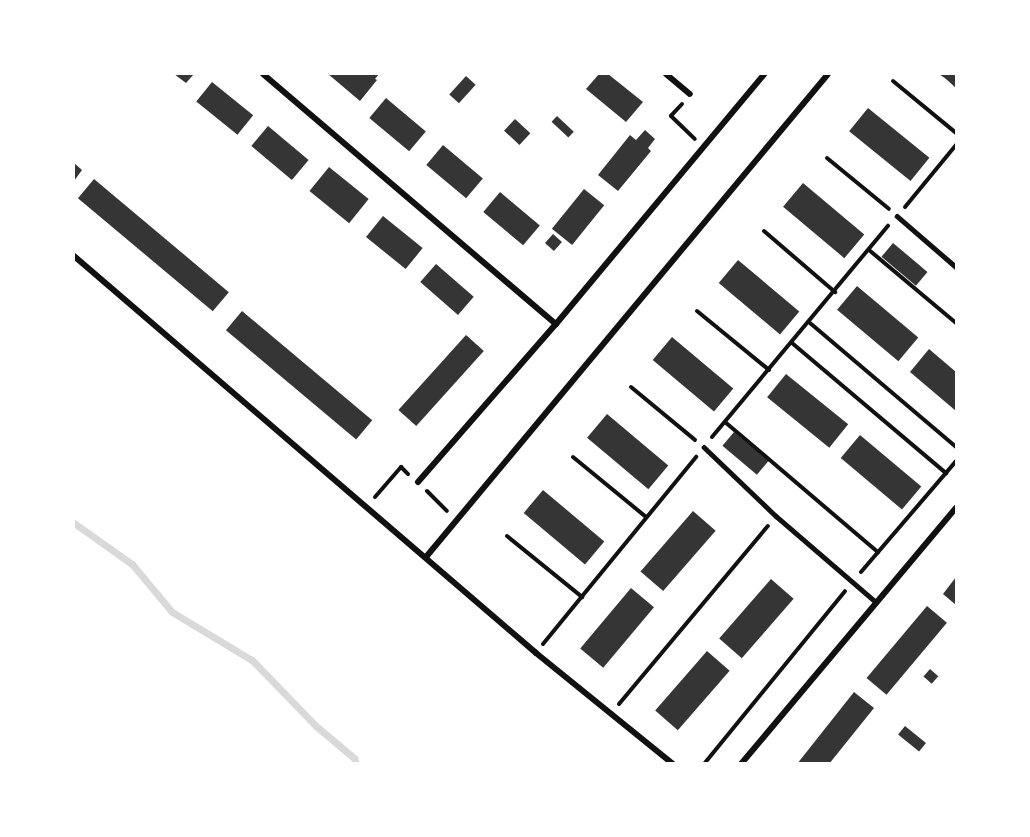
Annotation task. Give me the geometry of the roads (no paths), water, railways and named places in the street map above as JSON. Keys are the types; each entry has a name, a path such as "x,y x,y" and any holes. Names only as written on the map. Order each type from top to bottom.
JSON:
{"street":[{"path":"263,74 555,324"},
{"path":"666,74 690,94"},
{"path":"418,482 555,324 764,74"},
{"path":"426,557 828,74"},
{"path":"74,256 536,653 673,764"},
{"path":"741,764 957,508"}],"lane":[{"path":"897,216 957,267"},
{"path":"704,447 776,516 876,602"}],"waterway":[{"path":"74,523 132,564 172,612 252,660 316,726 354,758 356,764"}]}
